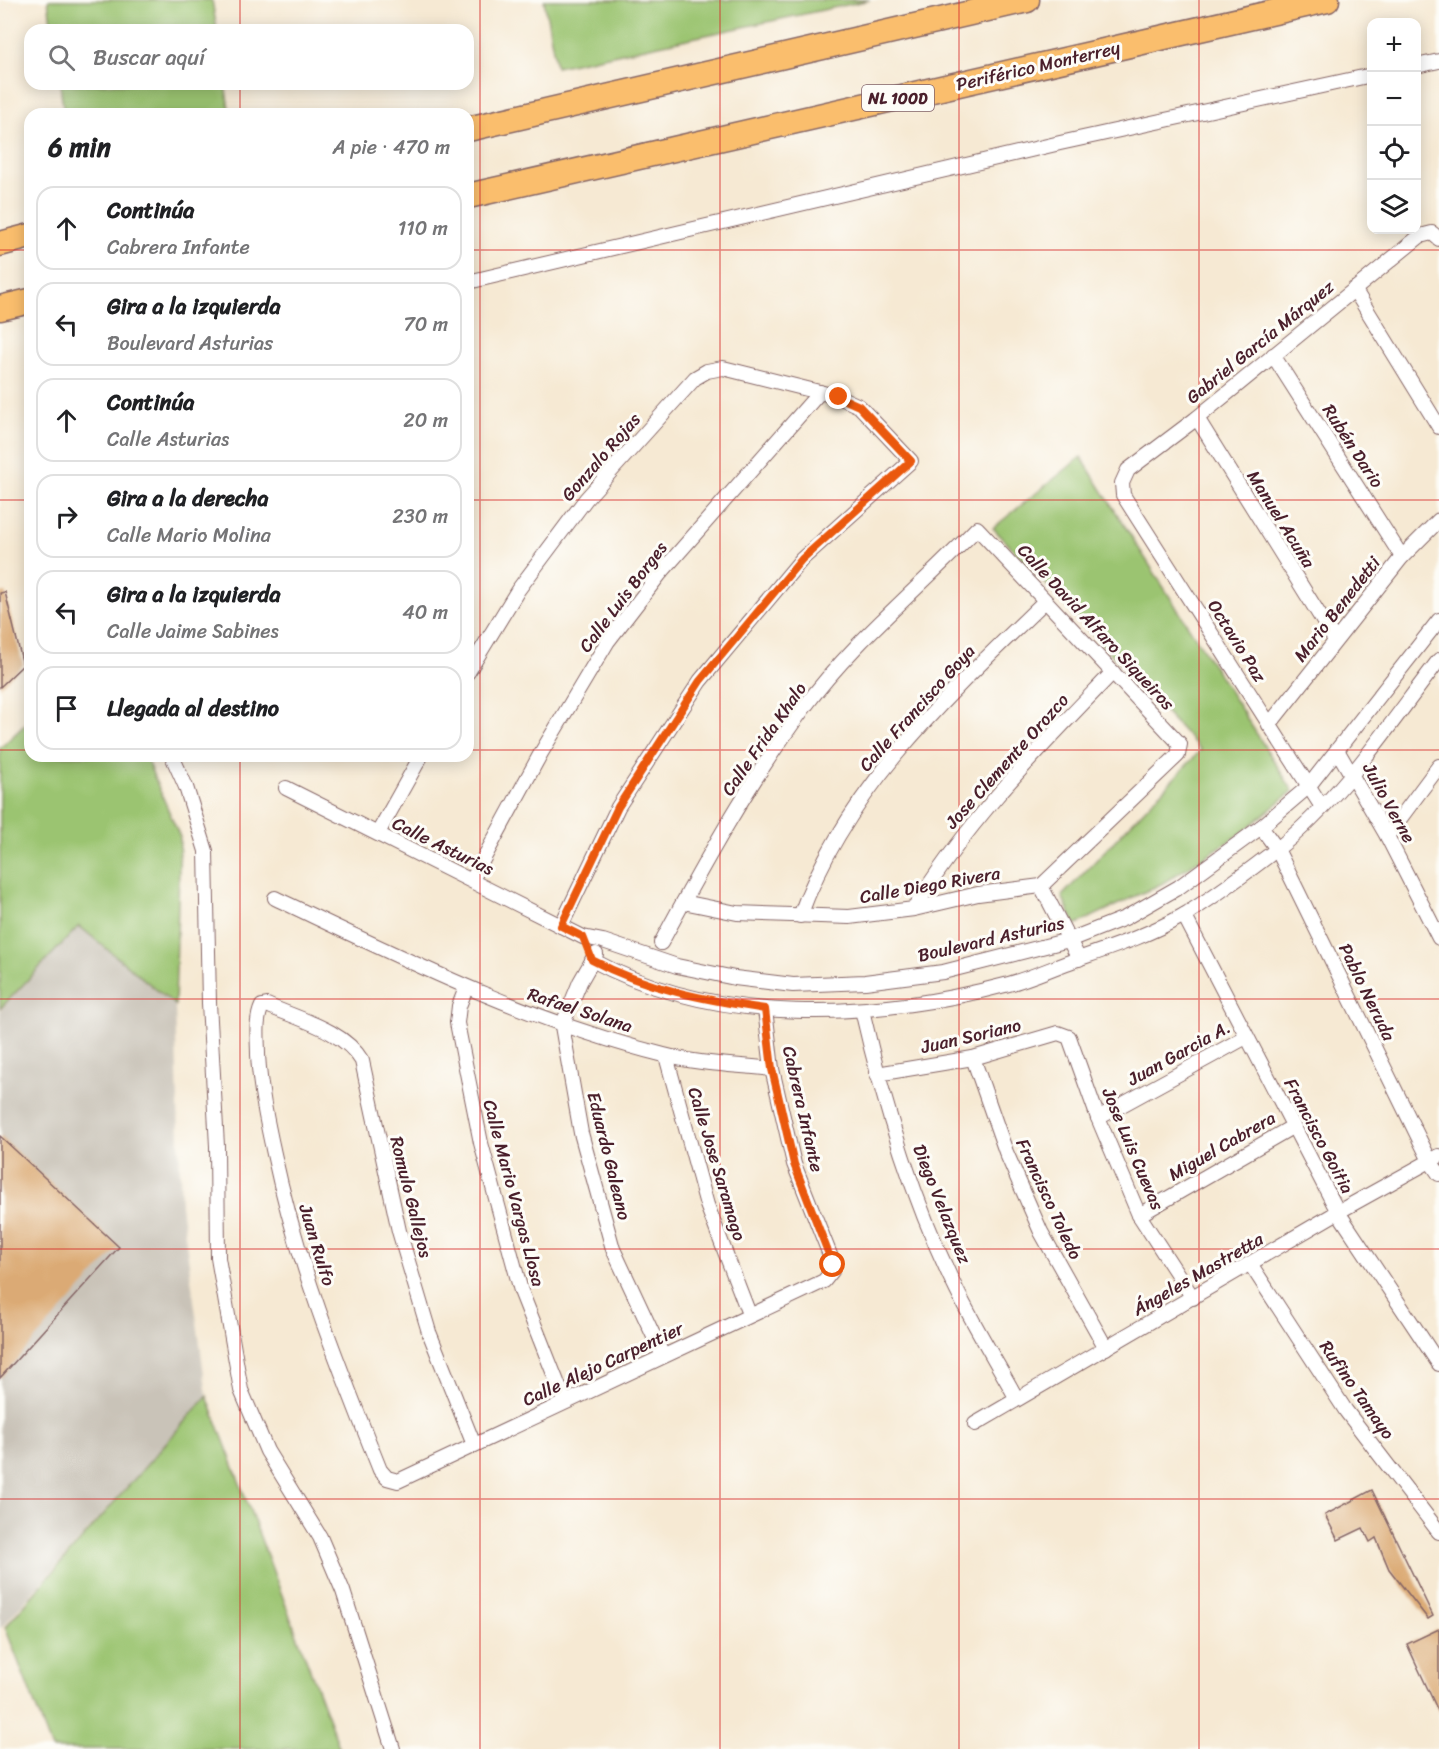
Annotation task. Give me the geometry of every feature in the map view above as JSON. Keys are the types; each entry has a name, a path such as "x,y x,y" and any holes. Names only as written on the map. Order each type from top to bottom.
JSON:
{"highway":[{"path":"474,128 1028,0"},
{"name":"Periférico Monterrey","path":"474,195 1327,0"},
{"path":"0,244 24,238"},
{"path":"0,308 24,302"}],"street":[{"path":"1421,65 1439,61"},
{"path":"474,281 1060,143 1367,76"},
{"name":"Gabriel García Márquez","path":"1123,495 1122,483 1128,470 1197,418 1420,236 1428,233 1438,237"},
{"path":"1354,289 1439,427"},
{"name":"Rubén Dario","path":"1273,355 1402,557"},
{"name":"Gonzalo Rojas","path":"474,662 518,590 586,499 695,378 707,371 723,368 819,392 859,406 911,461 802,559 700,681 618,807 561,926"},
{"name":"Calle Luis Borges","path":"472,880 541,753 608,642 659,575 819,392"},
{"name":"Manuel Acuña","path":"1197,418 1335,640"},
{"name":"Octavio Paz","path":"1123,495 1322,807"},
{"name":"Mario Benedetti","path":"1269,726 1402,557 1439,520"},
{"name":"Calle David Alfaro Siqueiros","path":"977,528 1178,740 1180,748 1178,755 1041,886"},
{"name":"Calle Frida Khalo","path":"661,943 740,804 804,708 878,623 977,528"},
{"name":"Calle Francisco Goya","path":"800,916 810,888 832,847 869,790 910,737 954,689 1045,601"},
{"name":"Boulevard Asturias","path":"603,941 677,966 735,978 793,986 865,982 943,972 1069,940 1125,918 1179,887 1261,827 1308,787 1439,620"},
{"path":"583,937 592,960 631,978 658,987 765,1009 862,1010 936,1000 1007,984 1134,939 1184,915 1277,849 1322,807 1352,772 1439,660"},
{"name":"Jose Clemente Orozco","path":"914,909 960,840 1013,776 1113,672"},
{"name":"Julio Verne","path":"1337,750 1352,772 1387,836 1439,938"},
{"path":"175,762 186,787 206,851 209,1003 217,1146 218,1258 242,1390 267,1451 320,1537 343,1591 393,1749"},
{"path":"378,834 418,762"},
{"path":"1387,836 1439,766"},
{"name":"Calle Asturias","path":"286,788 583,937 603,941"},
{"name":"Pablo Neruda","path":"1261,827 1277,849 1435,1158 1439,1174"},
{"path":"1041,886 1079,959"},
{"name":"Calle Diego Rivera","path":"683,902 737,913 849,917 914,909 978,894 1041,886"},
{"name":"Rafael Solana","path":"275,898 466,988 562,1026 666,1056 772,1069"},
{"name":"Francisco Goitia","path":"1184,915 1338,1212 1439,1364"},
{"path":"562,1026 580,982 603,941"},
{"name":"Calle Mario Vargas Llosa","path":"466,988 459,1006 457,1023 481,1143 520,1291 565,1402"},
{"name":"Romulo Gallejos","path":"267,1005 342,1039 354,1048 362,1061 399,1231 429,1332 474,1445"},
{"name":"Juan Rulfo","path":"267,1005 262,1006 258,1016 259,1067 264,1107 281,1186 306,1272 342,1374 380,1470 387,1478 398,1481"},
{"name":"Cabrera Infante","path":"765,1009 772,1069 794,1164 832,1260 832,1270 824,1281"},
{"name":"Diego Velazquez","path":"862,1010 877,1074 908,1174 957,1290 1017,1399"},
{"name":"Eduardo Galeano","path":"562,1026 581,1133 613,1249 663,1356"},
{"name":"Juan Soriano","path":"877,1074 973,1058 1058,1033 1071,1039"},
{"name":"Juan Garcia A.","path":"1098,1118 1246,1037"},
{"name":"Jose Luis Cuevas","path":"1071,1039 1098,1118 1139,1215 1193,1298"},
{"name":"Calle Jose Saramago","path":"666,1056 707,1205 749,1314"},
{"name":"Francisco Toledo","path":"973,1058 1006,1152 1041,1232 1106,1348"},
{"name":"Miguel Cabrera","path":"1139,1215 1292,1126"},
{"name":"Ángeles Mastretta","path":"975,1424 1251,1265 1338,1212 1435,1158"},
{"name":"Rufino Tamayo","path":"1251,1265 1346,1411 1437,1524"},
{"name":"Calle Alejo Carpentier","path":"398,1481 749,1314 824,1281"}],"shaded area":[{"path":"79,926 175,1005 181,1205 207,1396 0,1629 0,1011"}],"green space":[{"path":"48,0 212,0 216,24 51,24"},
{"path":"544,0 870,0 556,67"},
{"path":"61,90 226,90 229,108 63,108"},
{"path":"1081,457 1293,791 1239,835 1163,883 1075,925 1062,896 1201,750 993,528"},
{"path":"24,726 24,762 148,762 180,837 175,1005 79,926 0,1009 0,748"},
{"path":"207,1396 340,1749 52,1749 5,1627"}],"building":[{"path":"5,592 23,665 0,687 0,593"},
{"path":"0,1136 119,1247 0,1378"},
{"path":"1372,1490 1433,1616 1428,1619 1389,1569 1376,1538 1370,1542 1363,1528 1338,1540 1325,1515"},
{"path":"1439,1629 1439,1713 1407,1644"}],"route":[{"path":"833,1265 794,1164 772,1069 765,1009 697,997 631,978 592,960 583,937 561,926 618,807 700,681 802,559 911,461 859,406 839,397"}]}
